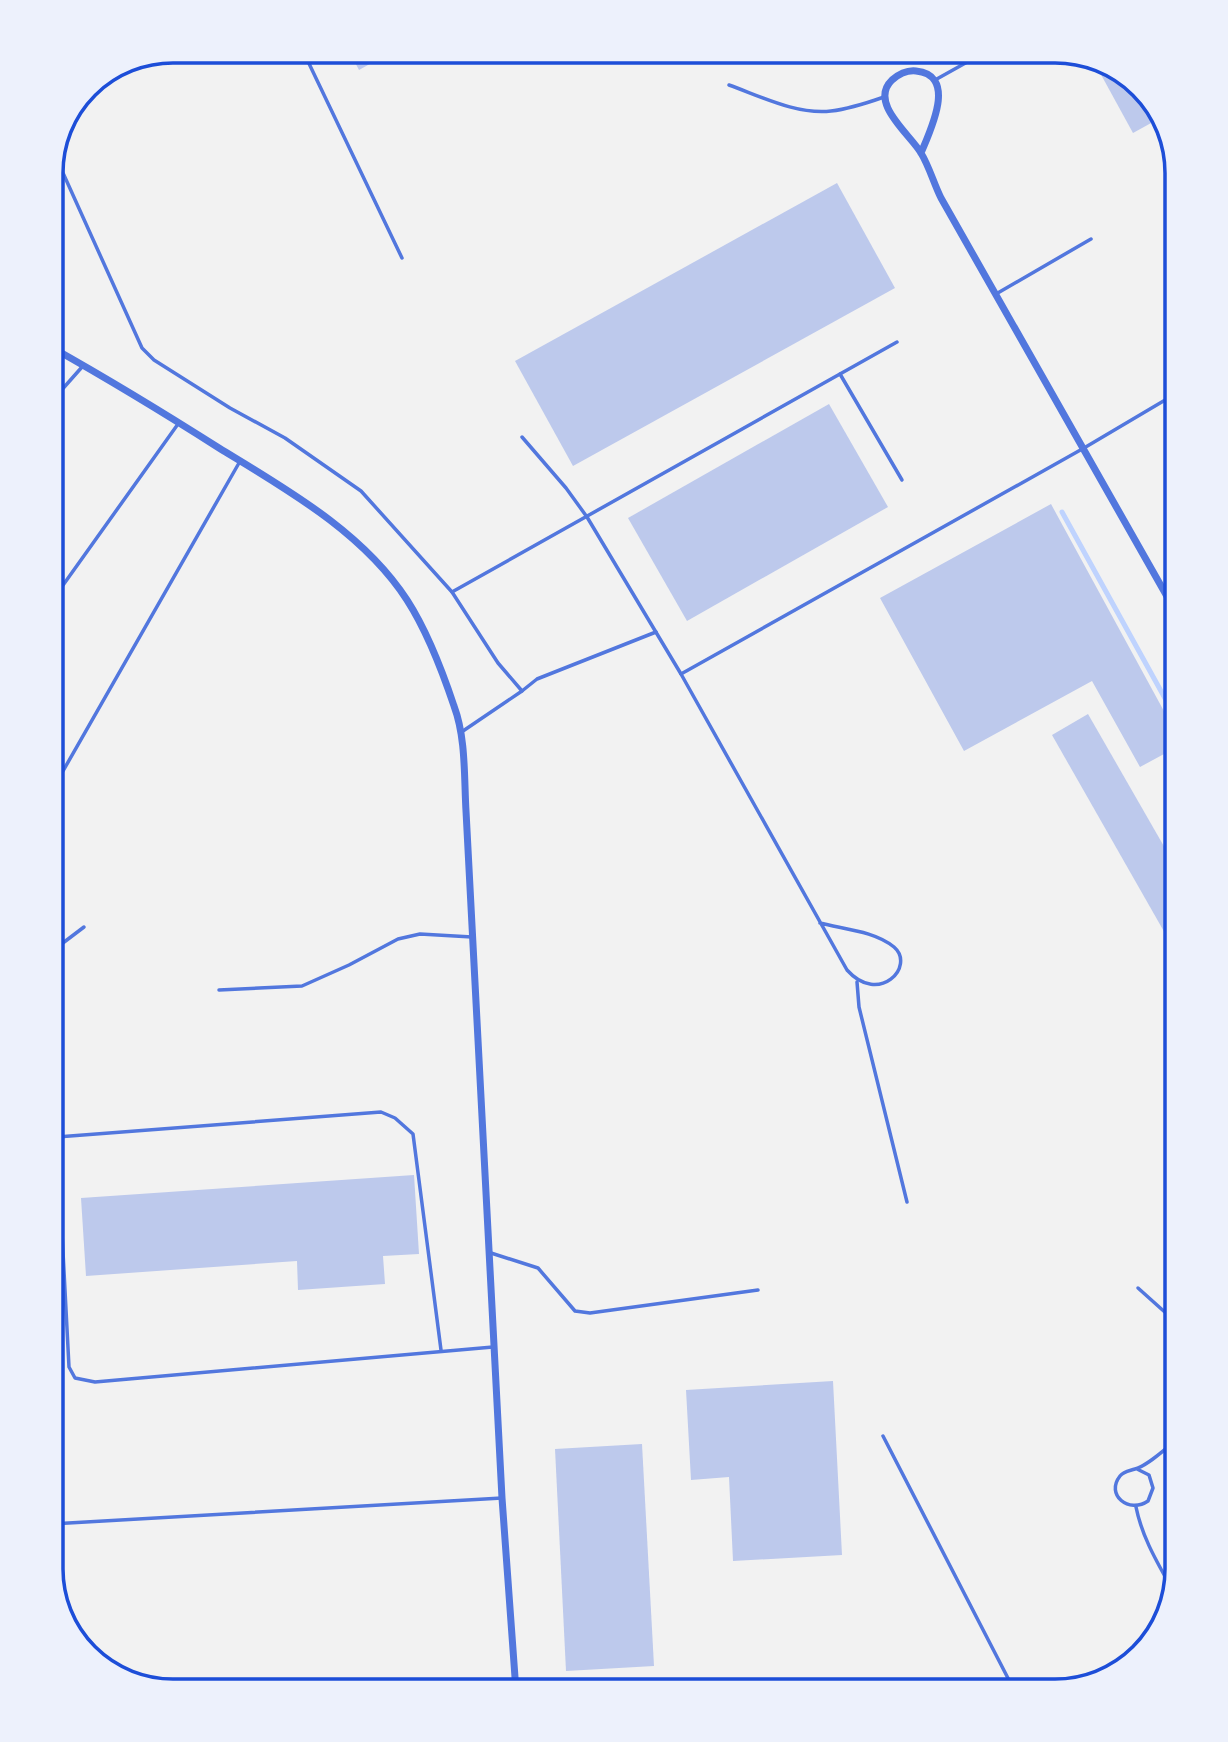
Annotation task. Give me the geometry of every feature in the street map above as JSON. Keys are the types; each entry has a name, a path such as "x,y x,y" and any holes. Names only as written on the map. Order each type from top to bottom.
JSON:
{"street":[{"path":"921,153 932,127 939,102 939,90 935,80 922,71 909,70 888,84 884,97 895,121 921,153 941,198 1165,593"},
{"path":"63,354 240,461 332,522 362,547 406,599 423,630 455,708 460,733 466,811 502,1498 515,1679"}],"lane":[{"path":"309,63 402,258"},
{"path":"935,80 965,63"},
{"path":"729,85 809,111 828,112 853,108 884,97"},
{"path":"63,173 142,348 153,360 230,408 285,438 361,491 452,592 499,663 522,691"},
{"path":"996,294 1091,239"},
{"path":"452,592 897,342"},
{"path":"63,389 84,365"},
{"path":"840,374 902,480"},
{"path":"681,674 1165,400"},
{"path":"63,585 179,423"},
{"path":"522,438 566,488 587,517 681,674 820,923 847,970 856,981 870,986 891,979 898,971 901,963 899,954 884,942 869,935 820,923"},
{"path":"63,771 240,461"},
{"path":"460,733 537,679 656,632"},
{"path":"63,943 84,927"},
{"path":"219,989 302,986 398,939 420,934 472,937"},
{"path":"856,981 859,1007 907,1202"},
{"path":"63,1137 381,1112 395,1118 413,1134 440,1350"},
{"path":"63,1252 69,1367 75,1378 95,1382 495,1347"},
{"path":"489,1252 538,1268 575,1311 590,1313 758,1290"},
{"path":"1138,1288 1165,1312"},
{"path":"883,1437 1008,1679"},
{"path":"1137,1469 1149,1475 1153,1488 1148,1501 1136,1507 1120,1500 1116,1483 1120,1475 1137,1469 1165,1449"},
{"path":"63,1523 502,1498"},
{"path":"1136,1507 1148,1545 1165,1575"}],"building":[{"path":"355,63 372,63 359,70"},
{"path":"1100,73 1133,95 1150,118 1152,122 1133,133"},
{"path":"837,183 895,288 573,466 515,361"},
{"path":"829,404 888,507 687,621 628,518"},
{"path":"1051,504 1165,713 1165,753 1140,767 1092,681 964,751 880,598"},
{"path":"1088,714 1165,848 1165,933 1052,735"},
{"path":"414,1175 419,1254 383,1256 385,1284 298,1290 297,1261 86,1276 81,1198"},
{"path":"833,1381 842,1555 733,1561 729,1477 691,1480 686,1390"},
{"path":"642,1444 654,1666 566,1671 555,1449"}],"waterway":[{"path":"1062,512 1165,698"}]}
